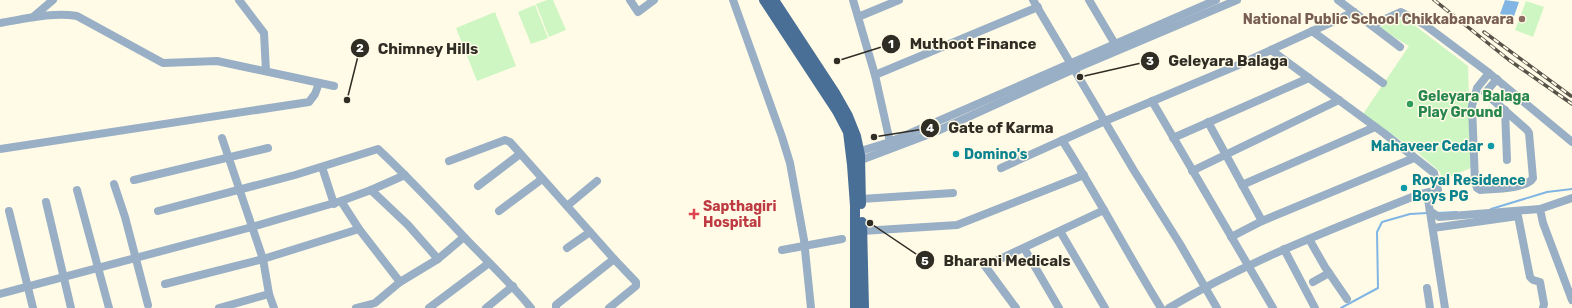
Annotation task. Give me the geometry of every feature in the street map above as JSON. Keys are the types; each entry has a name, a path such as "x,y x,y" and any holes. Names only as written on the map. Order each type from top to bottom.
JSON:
{"main road":[{"path":"764,0 837,111 848,132 856,157 855,308"},
{"path":"774,0 835,92 854,129 861,199 864,308"}],"street":[{"path":"33,17 53,0"},
{"path":"240,0 264,33 266,71"},
{"path":"630,0 638,12 654,0"},
{"path":"733,0 790,163 805,245 811,308"},
{"path":"853,0 875,75 890,142"},
{"path":"858,17 899,0"},
{"path":"1033,0 1217,308"},
{"path":"1090,0 1115,44"},
{"path":"856,157 935,132 1073,66 1115,44 1216,0"},
{"path":"856,157 1073,66 1237,0"},
{"path":"1338,0 1400,47"},
{"path":"875,75 1038,8"},
{"path":"1001,168 1105,121 1271,50 1354,12"},
{"path":"1372,25 1401,12 1425,25 1497,79 1572,142"},
{"path":"0,24 33,17 77,16 163,63 217,60 334,86"},
{"path":"1312,31 1384,83"},
{"path":"1169,308 1204,287 1284,249 1418,195 1438,190 1434,173 1271,50"},
{"path":"1478,88 1526,127 1533,178 1531,182 1523,185 1480,190 1477,188 1475,182 1472,106 1478,88 1489,73"},
{"path":"1173,138 1308,78"},
{"path":"1485,93 1497,79"},
{"path":"0,149 309,102 315,94 319,83"},
{"path":"1192,172 1339,100"},
{"path":"1152,101 1192,172 1273,308"},
{"path":"1505,110 1507,160"},
{"path":"1208,122 1262,221"},
{"path":"1242,185 1374,127"},
{"path":"222,138 263,259 269,294 274,308"},
{"path":"449,161 506,140 510,142 636,282 636,285 609,308"},
{"path":"1062,140 1161,308"},
{"path":"134,180 228,156 268,148"},
{"path":"158,211 322,167 378,149 405,174 489,263 513,286 531,308"},
{"path":"478,186 520,154"},
{"path":"1231,237 1262,221 1414,158"},
{"path":"322,167 338,203 400,282"},
{"path":"0,294 338,203 405,174"},
{"path":"862,230 957,226 1084,175"},
{"path":"499,211 542,179"},
{"path":"567,206 597,181"},
{"path":"114,184 125,217 148,305"},
{"path":"77,190 109,308"},
{"path":"371,190 408,226 438,259"},
{"path":"861,199 953,193"},
{"path":"1427,193 1445,308"},
{"path":"1430,211 1440,218 1540,209 1572,198"},
{"path":"46,202 71,308"},
{"path":"1540,209 1543,223 1572,300"},
{"path":"1016,308 985,266 1104,210"},
{"path":"9,211 33,308"},
{"path":"1433,228 1518,216 1530,277 1533,280 1540,282 1544,304 1543,308"},
{"path":"165,284 263,259 359,229"},
{"path":"1060,231 1106,308"},
{"path":"567,248 590,232"},
{"path":"356,308 375,306 400,282 438,259 464,237"},
{"path":"782,250 842,239"},
{"path":"1309,239 1329,273 1347,299"},
{"path":"1024,248 1059,308"},
{"path":"1284,249 1315,308"},
{"path":"556,308 556,305 614,259"},
{"path":"429,308 489,263"},
{"path":"1313,282 1329,273"},
{"path":"486,308 513,286"},
{"path":"1427,288 1430,308"},
{"path":"219,308 269,294"}],"green space":[{"path":"547,0 553,0 566,30 549,37 536,4"},
{"path":"1526,1 1544,7 1533,37 1515,30"},
{"path":"535,5 548,38 531,44 518,12"},
{"path":"495,12 516,66 477,81 456,28"},
{"path":"1405,18 1468,66 1471,168 1442,180 1440,172 1416,151 1363,114 1409,46 1377,27"}],"water":[{"path":"1505,0 1519,2 1513,19 1500,14"}],"waterway":[{"path":"1491,209 1547,192 1572,189"},
{"path":"1437,213 1457,212"},
{"path":"1341,308 1378,288 1377,232 1382,222 1410,214 1427,213"}],"railway":[{"path":"1434,0 1509,60 1572,104"},
{"path":"1484,32 1571,96"}],"place":[{"name":"National Public School Chikkabanavara","path":"1522,19"},
{"name":"Muthoot Finance","path":"837,61"},
{"name":"Geleyara Balaga","path":"1080,77"},
{"name":"Chimney Hills","path":"347,100"},
{"name":"Geleyara Balaga Play Ground","path":"1410,104"},
{"name":"Gate of Karma","path":"874,137"},
{"name":"Mahaveer Cedar","path":"1491,146"},
{"name":"Domino's","path":"956,154"},
{"name":"Royal Residence Boys PG","path":"1404,188"},
{"name":"Sapthagiri Hospital","path":"694,214"},
{"name":"Bharani Medicals","path":"870,223"}]}
